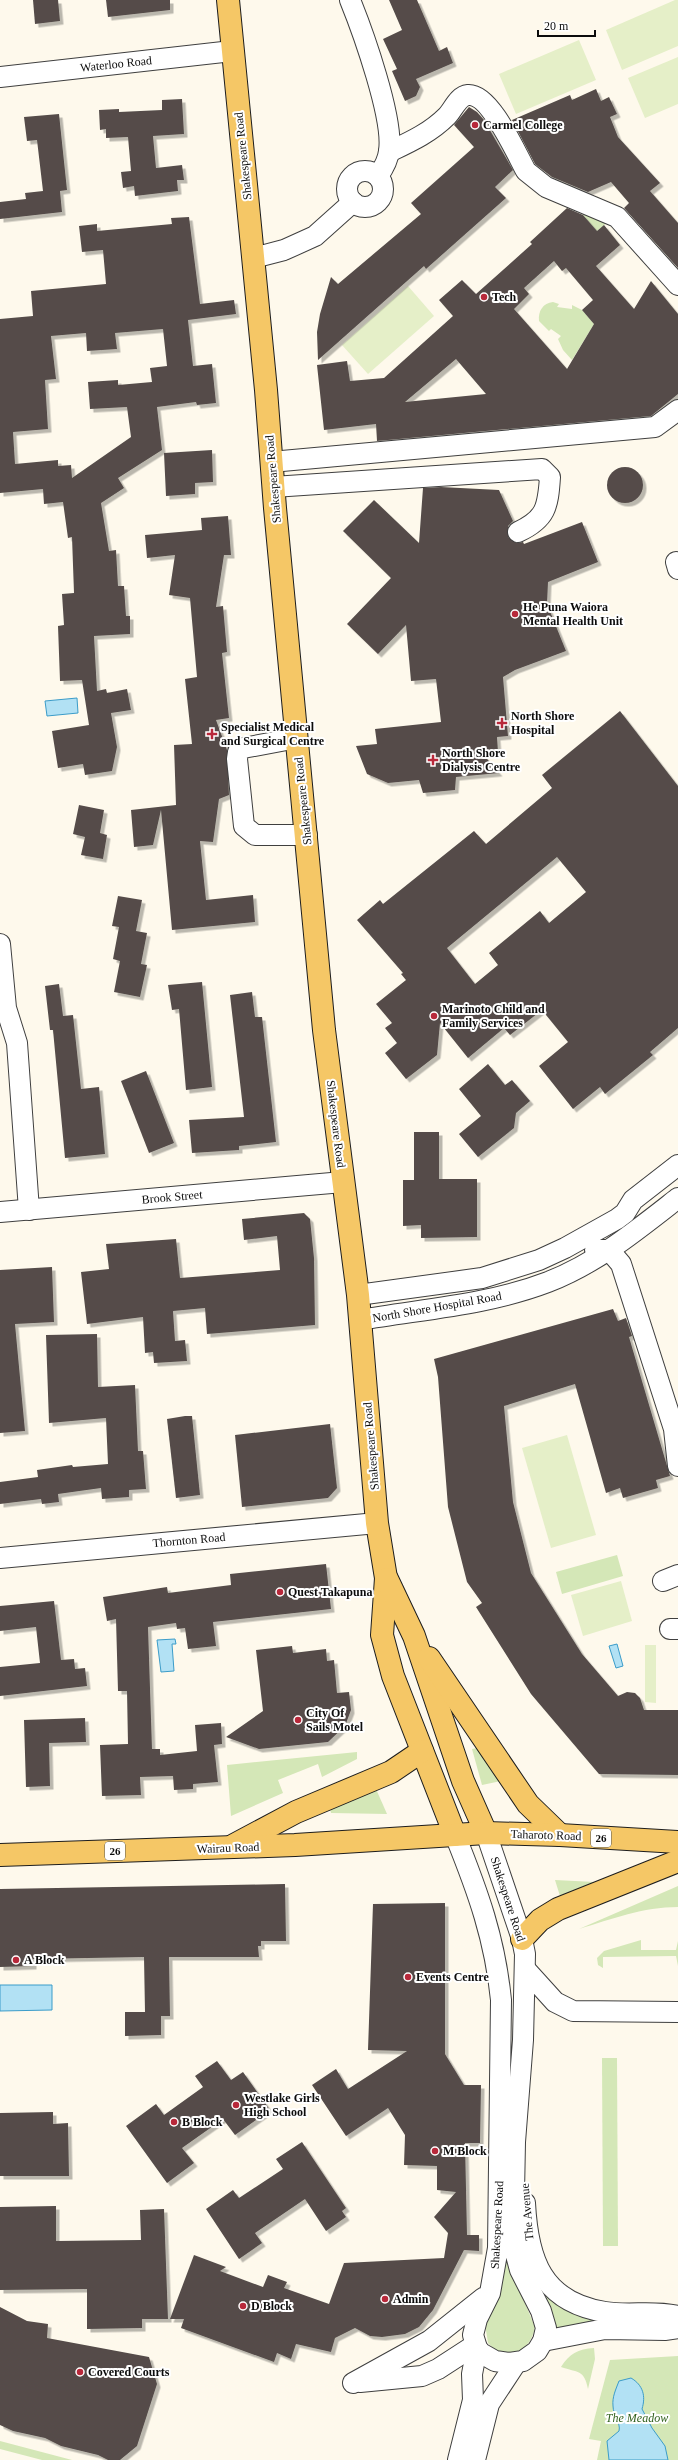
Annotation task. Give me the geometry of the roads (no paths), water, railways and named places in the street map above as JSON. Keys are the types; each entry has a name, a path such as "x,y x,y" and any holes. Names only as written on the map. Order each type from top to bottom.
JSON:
{"main road":[{"name":"Shakespeare Road","path":"228,0 307,834 324,1030 358,1295 377,1523 386,1578 382,1635 393,1676 455,1835"},
{"name":"Shakespeare Road","path":"386,1578 414,1636 463,1781 486,1833"},
{"path":"414,1636 528,1804 560,1835"},
{"path":"230,1848 296,1812 391,1772 422,1751"},
{"name":"Taharoto Road","path":"486,1833 560,1835 678,1842"},
{"name":"26","path":"455,1835 486,1833"},
{"name":"Wairau Road","path":"0,1855 230,1848 455,1835"},
{"path":"522,1939 540,1920 558,1909 678,1861"}],"street":[{"path":"253,258 284,250 315,236 353,202 347,187 352,176 363,171 374,173 378,176 385,166 389,152 390,138 379,89 350,0"},
{"name":"Waterloo Road","path":"0,77 232,51"},
{"path":"389,152 435,128 453,110 459,99 467,95 478,97 490,107 526,170 535,179 546,187 617,217 678,285"},
{"path":"271,462 655,427 678,410"},
{"path":"273,487 542,469 550,477 546,506 534,524 518,532"},
{"path":"297,738 243,748 238,752 237,759 242,816 248,831 255,835 307,834"},
{"path":"0,944 6,1008 5,1021 17,1043 29,1210"},
{"name":"North Shore Hospital Road","path":"358,1295 482,1278 524,1265 565,1248 625,1213 633,1200 678,1165"},
{"path":"625,1213 640,1209 678,1178"},
{"name":"Brook Street","path":"0,1212 343,1182"},
{"name":"North Shore Hospital Road","path":"360,1320 483,1301 548,1282 612,1254 678,1198"},
{"path":"612,1254 678,1207"},
{"path":"565,1248 612,1254 622,1264 638,1334 674,1429 678,1466"},
{"name":"Thornton Road","path":"0,1558 377,1523"},
{"name":"Shakespeare Road","path":"486,1833 522,1939 526,1970 516,2142 513,2244 520,2270 543,2316 546,2328 543,2341"},
{"name":"Shakespeare Road","path":"455,1835 485,1911 498,1966 501,2000 500,2214 495,2270 490,2293 474,2330 476,2346 472,2374 472,2460"},
{"path":"526,1970 555,2002 573,2011 678,2012"},
{"name":"The Avenue","path":"516,2142 523,2163 529,2243 539,2269 548,2284 569,2301 606,2312 666,2313 678,2316"},
{"path":"490,2293 429,2341 353,2383 422,2376 438,2369 476,2346 495,2361 516,2363 532,2356 543,2341 605,2329 666,2330 678,2328"},
{"path":"472,2460 489,2404 516,2363"}],"water":[{"path":"77,698 78,713 47,716 45,701"},
{"path":"175,1639 176,1644 172,1644 174,1671 161,1672 157,1640"},
{"path":"617,1644 623,1666 616,1668 609,1646"},
{"path":"0,1985 52,1985 52,2010 0,2011"},
{"path":"631,2378 641,2387 644,2400 642,2409 652,2428 665,2446 668,2460 609,2460 607,2441 619,2431 618,2422 613,2409 614,2393 619,2381"}],"place":[{"name":"Carmel College","path":"475,125"},
{"name":"Tech","path":"484,297"},
{"name":"He Puna Waiora Mental Health Unit","path":"515,614"},
{"name":"North Shore Hospital","path":"502,723"},
{"name":"Specialist Medical and Surgical Centre","path":"212,734"},
{"name":"North Shore Dialysis Centre","path":"433,760"},
{"name":"Marinoto Child and Family Services","path":"434,1016"},
{"name":"Quest Takapuna","path":"280,1592"},
{"name":"City Of Sails Motel","path":"298,1720"},
{"name":"A Block","path":"16,1960"},
{"name":"Events Centre","path":"408,1977"},
{"name":"Westlake Girls High School","path":"236,2105"},
{"name":"B Block","path":"174,2122"},
{"name":"M Block","path":"435,2151"},
{"name":"Admin","path":"385,2299"},
{"name":"D Block","path":"243,2306"},
{"name":"Covered Courts","path":"80,2372"}],"park label":[{"name":"The Meadow","path":"637,2418"}]}
